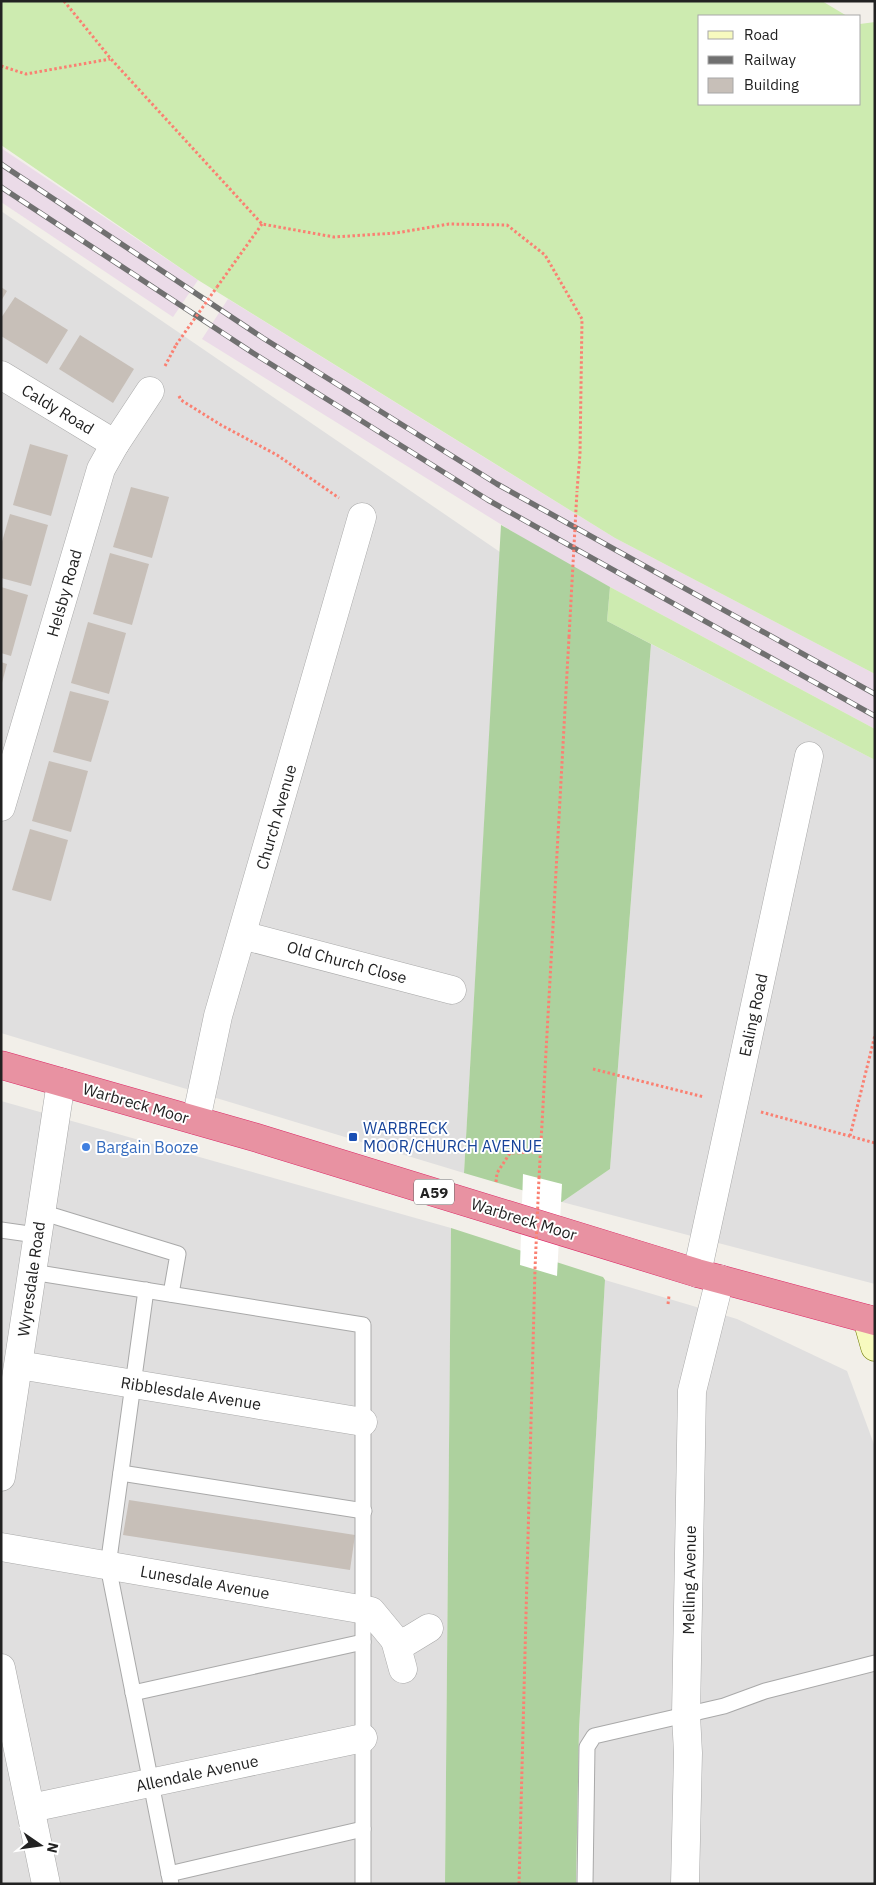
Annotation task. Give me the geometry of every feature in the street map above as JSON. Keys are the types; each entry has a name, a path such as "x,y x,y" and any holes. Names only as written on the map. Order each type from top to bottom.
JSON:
{"highway":[{"name":"Warbreck Moor","path":"1,1065 196,1120 708,1276 871,1320"}],"street":[{"name":"Caldy Road","path":"1,375 115,444"},
{"name":"Helsby Road","path":"1,807 101,469 115,444 163,391"},
{"name":"Church Avenue","path":"196,1120 218,1016 362,516"},
{"name":"Ealing Road","path":"708,1276 809,756"},
{"name":"Old Church Close","path":"242,935 452,990"},
{"name":"Wyresdale Road","path":"1,1477 61,1082"},
{"name":"Melling Avenue","path":"685,1884 692,1390 708,1276"},
{"path":"871,1320 875,1347"},
{"name":"Ribblesdale Avenue","path":"19,1365 363,1422"},
{"name":"Lunesdale Avenue","path":"1,1548 371,1611 394,1640 403,1669"},
{"path":"394,1640 406,1642 429,1628"},
{"path":"1,1668 46,1884"},
{"name":"Allendale Avenue","path":"31,1808 363,1738"}],"lane":[{"path":"1,1230 39,1223 178,1254 171,1294"},
{"path":"32,1272 363,1325 363,1884"},
{"path":"146,1290 108,1566 170,1879 363,1829"},
{"path":"121,1473 364,1511"},
{"path":"133,1693 363,1642"},
{"path":"585,1884 587,1747 594,1736 724,1706 764,1691 875,1663"}],"path":[{"path":"64,1 111,59 262,224 334,237 396,232 449,224 507,225 544,255 582,319 580,454 539,1152 519,1884"},
{"path":"1,66 26,74 111,59"},
{"path":"176,345 262,224"},
{"path":"163,391 277,455 319,483 362,516"},
{"path":"850,1136 875,1035"},
{"path":"494,1210 497,1173 510,1153 539,1152"}],"shaded area":[{"path":"1,148 198,280 173,317 1,202"},
{"path":"1,211 500,552 464,1173 1,1033"},
{"path":"228,299 615,538 875,674 875,729 552,556 202,339"},
{"path":"651,644 875,760 875,1284 562,1202 610,1169"},
{"path":"1,1101 451,1228 445,1884 1,1884"},
{"path":"605,1280 737,1319 847,1371 875,1447 875,1884 576,1884 579,1729"}],"green space":[{"path":"1,1 822,1 845,15 698,15 698,105 861,105 861,24 875,22 875,674 615,538 198,280 1,145"},
{"path":"501,525 610,587 607,621 651,644 610,1169 562,1202 464,1173"},
{"path":"610,587 875,729 875,760 607,621"},
{"path":"451,1228 603,1277 605,1280 579,1729 576,1884 445,1884"}],"pier":[{"path":"523,1174 562,1184 557,1276 520,1265"}],"building":[{"path":"1,287 7,291 1,301"},
{"path":"15,297 68,330 47,364 1,336 1,318"},
{"path":"80,335 134,369 113,403 59,369"},
{"path":"30,444 68,455 51,516 13,505"},
{"path":"131,487 169,497 152,558 113,547"},
{"path":"10,514 48,525 31,586 1,578 1,545"},
{"path":"110,553 149,564 132,625 93,614"},
{"path":"1,587 28,595 11,656 1,653"},
{"path":"88,622 126,633 109,694 71,683"},
{"path":"1,662 7,664 2,683 1,683"},
{"path":"70,691 109,701 91,762 53,752"},
{"path":"49,761 88,771 71,832 32,821"},
{"path":"30,829 68,840 51,901 12,890"},
{"path":"129,1500 355,1535 350,1570 123,1535"}],"railway":[{"path":"1,164 263,338 497,484 875,694"},
{"path":"1,187 253,353 488,500 875,716"}],"place":[{"name":"WARBRECK MOOR/CHURCH AVENUE","path":"353,1137"},
{"name":"Bargain Booze","path":"86,1147"}]}
